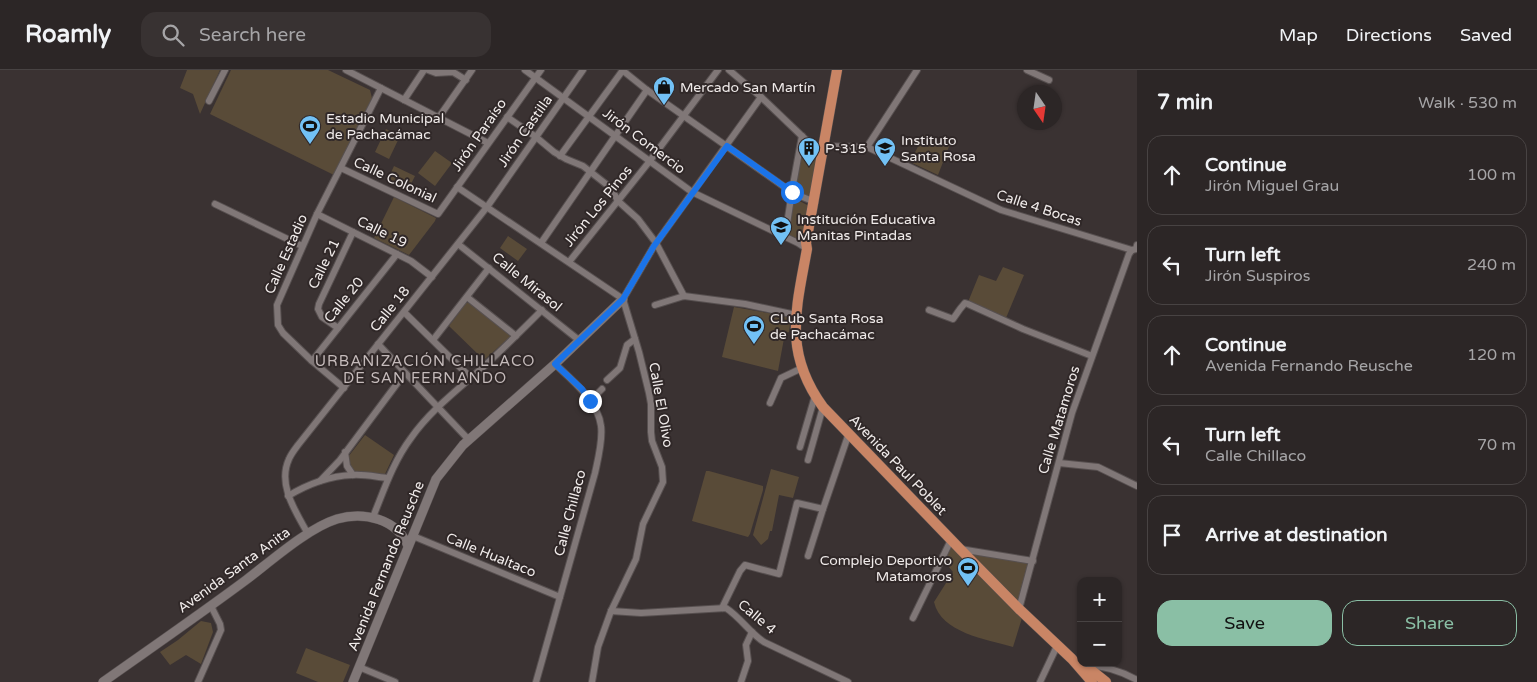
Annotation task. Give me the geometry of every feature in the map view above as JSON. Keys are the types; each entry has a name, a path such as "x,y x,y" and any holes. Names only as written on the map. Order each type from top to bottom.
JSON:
{"main road":[{"path":"827,146 837,70"},
{"path":"827,146 842,70"},
{"name":"Avenida Paul Poblet","path":"827,146 806,243 807,249 796,315 795,337 797,352 815,396 822,407 951,540 1072,659 1092,682"},
{"name":"Avenida Paul Poblet","path":"1072,659 1077,662"},
{"name":"Avenida Paul Poblet","path":"1086,667 1106,682"}],"street":[{"path":"209,101 225,70"},
{"path":"404,100 424,70"},
{"path":"428,70 436,73 453,72 466,80"},
{"path":"439,117 472,70"},
{"name":"Jirón Comercio","path":"525,70 692,192 807,249"},
{"name":"Jirón Paraíso","path":"438,214 541,70"},
{"name":"Jirón Castilla","path":"487,207 583,70"},
{"path":"560,156 622,70 647,90 792,192 816,202"},
{"name":"Jirón Los Pinos","path":"569,262 649,162 718,70"},
{"path":"729,70 802,136 816,146 827,146"},
{"path":"867,147 918,70"},
{"path":"1027,70 1049,80"},
{"path":"350,71 488,143"},
{"name":"Calle Colonial","path":"381,88 341,168 438,214"},
{"path":"541,243 647,90"},
{"path":"457,187 623,299 656,243 761,97"},
{"path":"506,117 560,156 583,166 611,188 618,201 638,219 656,243 684,296"},
{"path":"786,237 802,136"},
{"name":"Calle 4 Bocas","path":"827,146 867,147 1001,210 1135,248"},
{"name":"Calle Estadio","path":"341,168 302,246 276,304 276,312 278,325 283,334 344,388"},
{"path":"215,204 302,246"},
{"name":"Calle 18","path":"308,534 288,496 286,471 288,459 487,207"},
{"name":"Calle 19","path":"318,214 412,261 432,277"},
{"name":"Calle 21","path":"338,328 322,316 318,309 318,304 354,232"},
{"name":"Calle Mirasol","path":"458,244 580,341"},
{"name":"Calle Matamoros","path":"1020,609 1072,413 1092,356 1135,248"},
{"name":"Calle 20","path":"312,361 397,254"},
{"path":"433,340 489,268"},
{"path":"655,305 684,296 745,304 796,315"},
{"path":"467,297 516,336"},
{"name":"Calle El Olivo","path":"592,682 598,646 611,611 636,559 642,524 664,482 662,468 652,441 651,404 623,299"},
{"name":"Avenida Fernando Reusche","path":"353,682 436,479 469,440 555,364 623,299"},
{"path":"929,310 953,319 963,305 968,304 1023,329 1092,356"},
{"path":"373,517 388,478 410,440 437,407 471,378 542,310"},
{"path":"404,312 471,378"},
{"path":"607,380 620,368 627,345 635,339"},
{"path":"378,344 469,440"},
{"name":"Calle Chillaco","path":"536,682 595,473 601,426 595,408 582,389 555,364"},
{"path":"770,403 781,378 802,368"},
{"path":"320,480 332,470 405,373"},
{"path":"590,401 602,389"},
{"path":"800,446 815,396"},
{"path":"808,460 822,407"},
{"path":"808,556 822,509 849,433"},
{"path":"345,452 347,466 353,475"},
{"path":"1059,463 1098,466 1137,486"},
{"path":"288,496 304,486 320,480 353,475 388,478"},
{"path":"722,608 740,570 745,565 779,574 797,503 822,509"},
{"name":"Avenida Santa Anita","path":"103,682 211,606 308,534 329,522 340,518 373,517 393,526 403,536 408,546"},
{"path":"393,526 407,526 418,522"},
{"name":"Calle Hualtaco","path":"413,536 560,596"},
{"path":"914,618 951,540"},
{"path":"960,549 1033,561"},
{"path":"198,682 221,630 211,606"},
{"name":"Calle 4","path":"611,611 641,613 726,608 764,642 848,682"},
{"path":"741,682 748,661 746,645 752,632"},
{"path":"1040,682 1057,646"},
{"path":"359,667 396,682"},
{"path":"1106,667 1137,680"}],"shaded area":[{"path":"187,70 220,70 200,114 193,94 180,88"},
{"name":"Estadio Municipal de Pachacámac","path":"231,70 328,70 370,90 372,98 334,175 210,114"},
{"path":"386,129 400,136 389,159 375,152"},
{"path":"924,135 950,144 938,175 910,162"},
{"path":"802,140 806,145 820,151 811,195 808,197 793,190"},
{"path":"435,151 452,163 435,186 418,173"},
{"path":"394,166 415,176 409,188 388,179"},
{"path":"394,197 436,218 409,255 374,238"},
{"path":"792,197 809,206 804,243 786,236"},
{"path":"508,236 527,249 518,261 500,248"},
{"path":"1003,267 1024,275 1006,318 968,302 979,275 996,281"},
{"path":"466,303 469,303 510,334 510,337 484,360 449,326"},
{"name":"CLub Santa Rosa de Pachacámac","path":"734,307 791,317 789,332 785,333 778,371 722,357"},
{"path":"365,435 394,455 385,474 362,472 350,468 348,457"},
{"path":"771,469 799,477 793,498 779,495 772,531 770,531 768,539 761,545 753,535"},
{"path":"706,471 763,486 748,537 692,521"},
{"name":"Complejo Deportivo Matamoros","path":"952,545 1022,618 1013,647 966,633 955,628 938,613 934,602 953,572 944,561"},
{"path":"968,551 1032,563 1019,606"},
{"path":"201,621 211,623 213,632 201,664 186,655 170,665 160,652"},
{"path":"306,648 350,665 343,682 318,682 296,673"}],"place":[{"name":"Mercado San Martín","path":"664,106"},
{"name":"Estadio Municipal de Pachacámac","path":"310,145"},
{"name":"P-315","path":"809,167"},
{"name":"Instituto Santa Rosa","path":"885,167"},
{"name":"Institución Educativa Manitas Pintadas","path":"781,246"},
{"name":"CLub Santa Rosa de Pachacámac","path":"754,345"},
{"name":"Complejo Deportivo Matamoros","path":"968,587"}],"district":[{"name":"URBANIZACIÓN CHILLACO DE SAN FERNANDO","path":"425,370"}],"route":[{"path":"590,401 582,389 555,364 623,299 654,246 727,146 792,192"}]}
